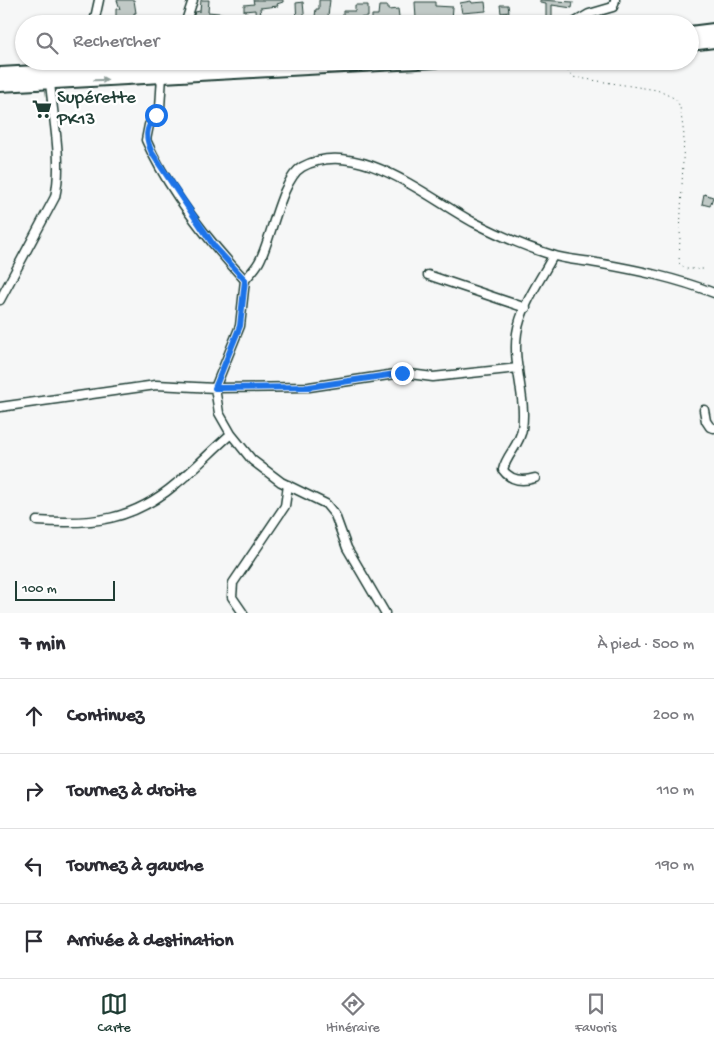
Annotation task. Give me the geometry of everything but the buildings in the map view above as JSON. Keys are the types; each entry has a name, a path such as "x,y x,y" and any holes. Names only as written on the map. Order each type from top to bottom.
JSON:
{"highway":[{"path":"699,32 714,30"},
{"path":"699,43 714,41"},
{"path":"0,74 23,70"},
{"path":"0,85 271,70"}],"street":[{"path":"95,15 99,0"},
{"path":"188,15 193,0"},
{"path":"586,15 613,8 614,0"},
{"path":"162,76 160,108 149,124 146,140 187,209 214,246 245,280"},
{"path":"0,300 55,198 58,185 50,82"},
{"path":"385,613 347,548 331,509 326,504 288,486 252,460 231,434 218,413 215,388 240,326 245,280 258,262 292,177 301,167 329,159 349,159 368,164 425,193 474,222 553,256 682,280 714,293"},
{"path":"535,478 526,481 512,479 503,470 504,464 520,440 522,431 523,408 518,368 517,333 526,308 553,256"},
{"path":"428,275 526,308"},
{"path":"0,407 156,385 215,388 309,387 402,373 433,377 518,368"},
{"path":"704,410 706,421 710,427 714,428"},
{"path":"37,521 87,523 111,519 130,513 177,484 231,434"},
{"path":"243,613 232,596 232,583 285,506 288,486"}],"path":[{"path":"567,70 572,77 658,90 676,99 680,107 684,135 679,263 686,270 705,269"}],"place":[{"name":"Supérette PK13","path":"42,109"}],"route":[{"path":"156,115 146,131 146,140 152,153 187,209 214,246 245,280 240,326 215,388 309,387 362,381 402,373"}]}
